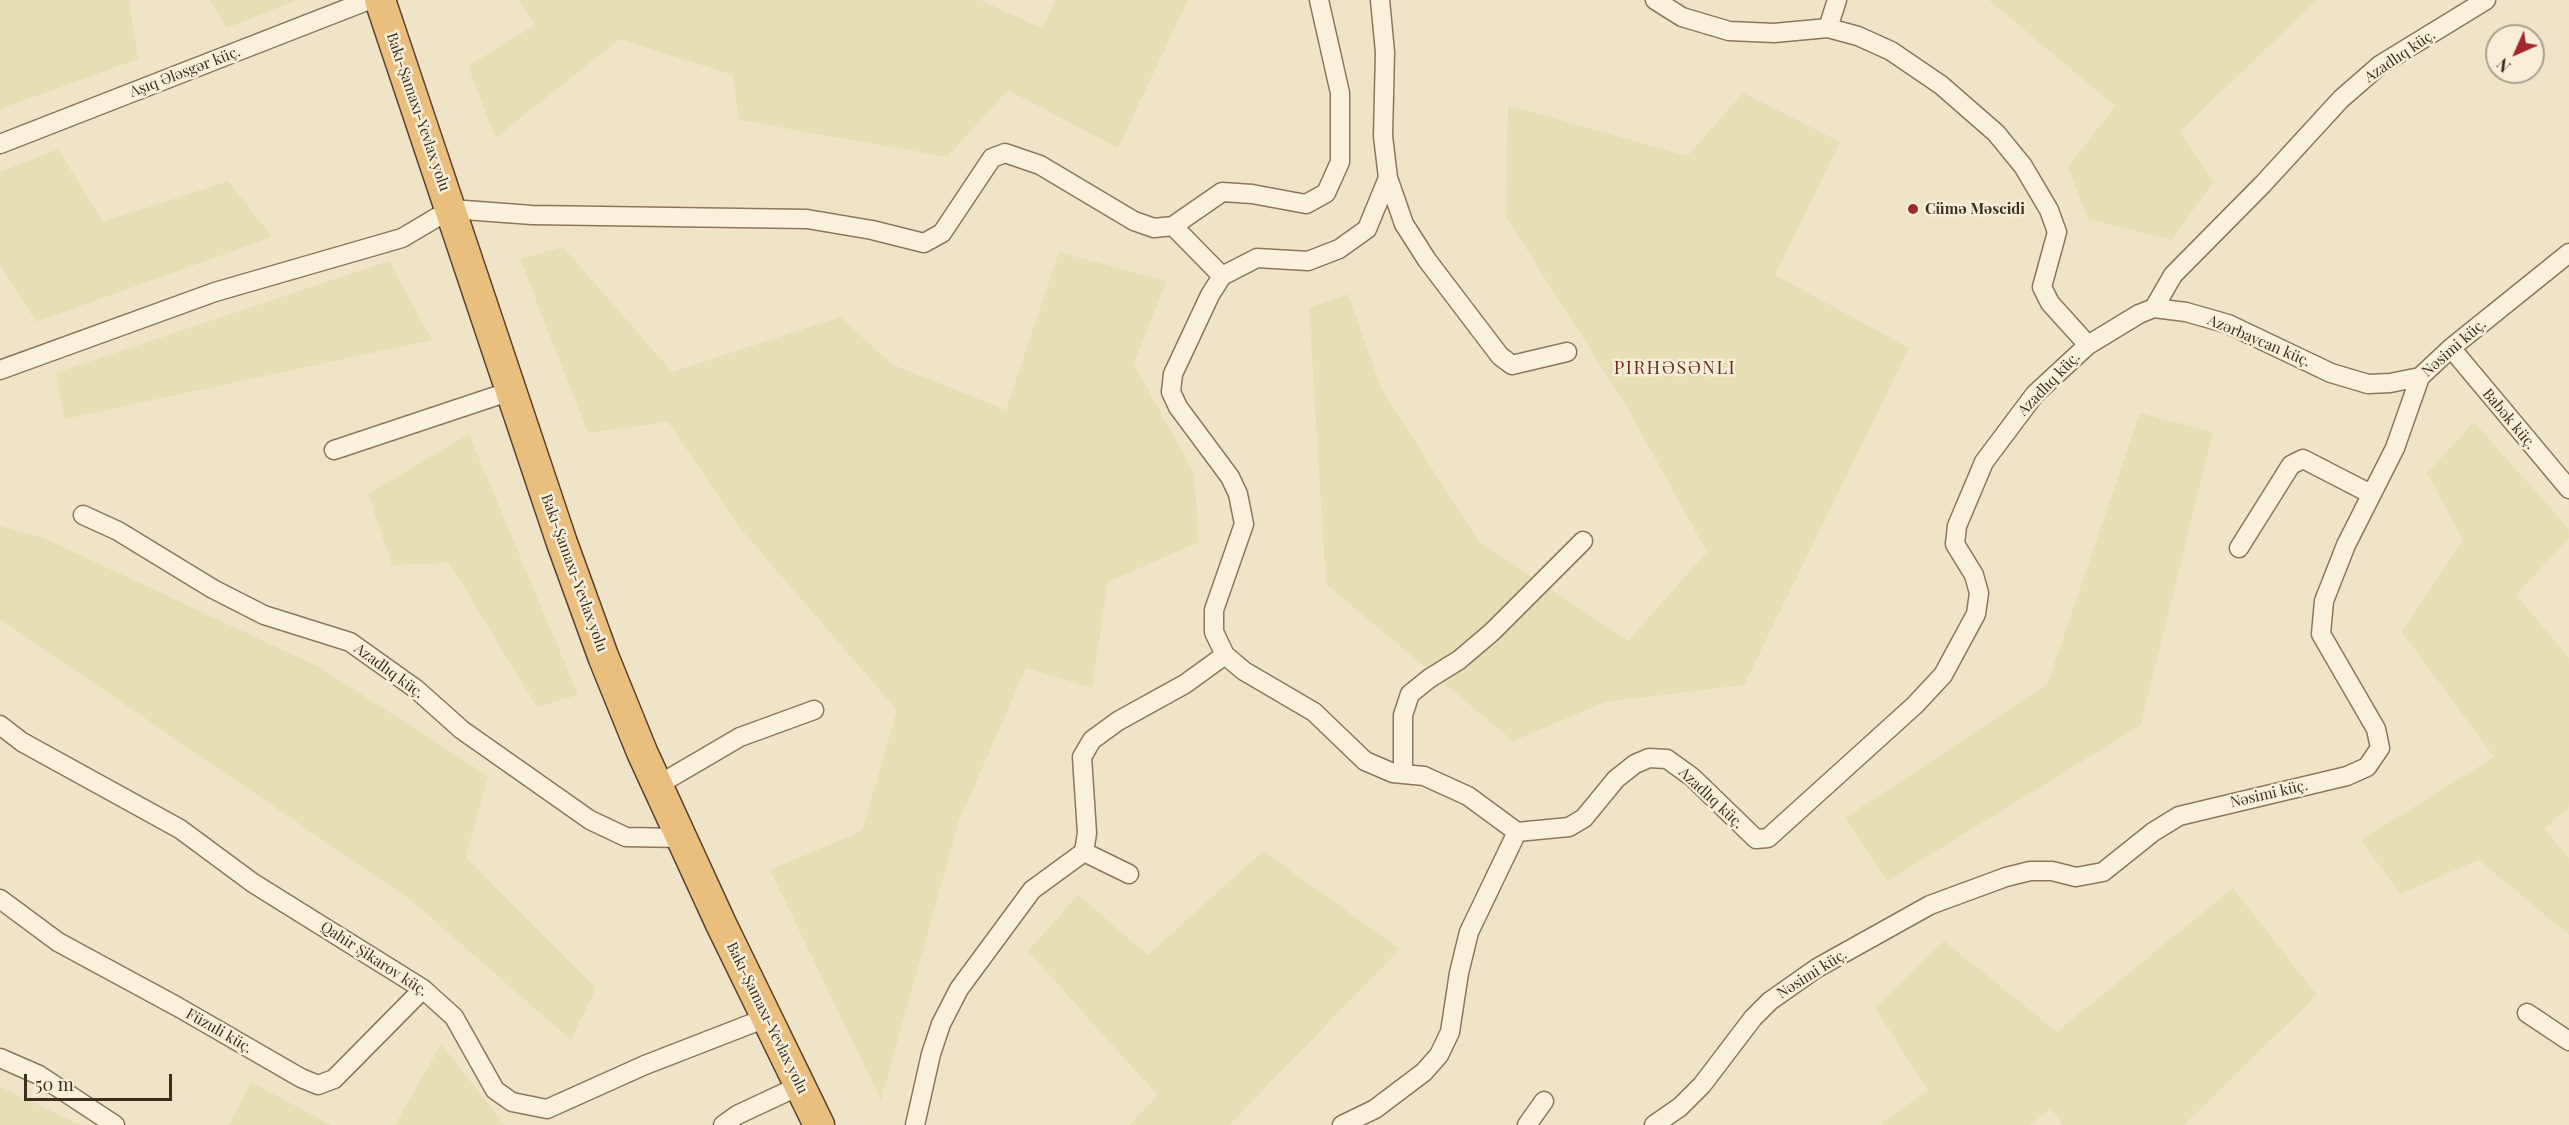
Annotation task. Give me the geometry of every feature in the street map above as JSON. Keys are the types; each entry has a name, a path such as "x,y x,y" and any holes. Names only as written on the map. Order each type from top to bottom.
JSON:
{"highway":[{"name":"Bakı-Şamaxı-Yevlax yolu","path":"380,0 578,588 658,785 766,1018 819,1125"}],"street":[{"name":"Aşıq Ələsgər küç.","path":"0,144 369,0"},
{"path":"0,370 214,292 402,238 451,209 532,215 807,219 872,230 924,243 942,233 992,158 1005,153 1040,165 1134,220 1154,228 1173,226 1222,192 1252,194 1306,204 1326,193 1340,162 1340,93 1319,0"},
{"path":"1380,0 1385,52 1383,136 1388,178 1404,224 1427,260 1500,356 1512,365 1567,352"},
{"path":"1655,0 1682,17 1729,31 1773,33 1828,28 1858,36 1891,51 1941,86 1996,133 2023,166 2049,210 2057,232 2042,287 2050,303 2088,345 2139,314 2154,308"},
{"path":"1828,28 1837,0"},
{"name":"Azadlıq küç.","path":"2154,308 2173,275 2263,184 2341,99 2380,65 2486,0"},
{"path":"1342,1125 1375,1108 1424,1072 1439,1055 1450,1032 1459,973 1469,932 1516,832 1468,796 1424,776 1393,773 1365,761 1314,712 1244,671 1226,655 1215,632 1214,610 1244,524 1238,494 1230,477 1178,407 1171,392 1173,374 1210,295 1222,276 1257,258 1308,261 1339,249 1367,229 1388,178"},
{"path":"1173,226 1222,276"},
{"name":"Nəsimi küç.","path":"1654,1125 1680,1107 1702,1084 1753,1018 1770,1000 1817,968 1930,905 2006,877 2030,871 2052,871 2076,877 2103,872 2153,832 2179,816 2347,776 2367,767 2380,748 2376,729 2321,634 2324,601 2346,545 2395,448 2420,377 2451,348 2569,253"},
{"name":"Azərbaycan küç.","path":"2154,308 2186,312 2228,324 2331,373 2368,384 2390,383 2420,377"},
{"name":"Azadlıq küç.","path":"1516,832 1569,827 1584,818 1616,779 1635,764 1649,759 1667,759 1692,777 1756,839 1768,838 1915,705 1942,675 1976,614 1979,593 1974,575 1955,544 1957,526 1984,462 2035,394 2088,345"},
{"name":"Babək küç.","path":"2451,348 2569,489"},
{"path":"334,450 511,391"},
{"path":"2239,548 2291,465 2303,459 2371,494"},
{"name":"Azadlıq küç.","path":"83,515 117,531 213,589 264,615 350,642 416,689 462,730 590,820 626,837 682,838"},
{"path":"1403,774 1403,715 1410,694 1459,660 1492,632 1583,541"},
{"path":"915,1125 931,1054 941,1024 959,989 1032,890 1084,852 1087,832 1082,757 1092,740 1118,721 1185,684 1226,655"},
{"path":"658,785 740,737 814,710"},
{"name":"Qahir Şikarov küç.","path":"0,725 22,742 180,829 253,883 423,989 454,1017 495,1090 512,1102 547,1109 645,1065 766,1018"},
{"path":"1084,852 1129,874"},
{"name":"Füzuli küç.","path":"0,899 58,942 178,1007 301,1078 318,1085 334,1079 423,989"},
{"path":"2527,1013 2569,1041"},
{"path":"0,1058 39,1075 116,1125"},
{"path":"723,1125 737,1115 799,1086"},
{"path":"1527,1125 1544,1101"}],"shaded area":[{"path":"0,0 129,0 138,59 0,109"},
{"path":"210,0 297,0 227,28"},
{"path":"519,0 980,0 1043,29 1055,0 1188,0 1118,148 1008,90 947,157 739,120 733,75 620,39 495,138 468,66 535,25"},
{"path":"1989,0 2317,0 2180,131 2213,182 2172,240 2088,219 2068,167 2115,106"},
{"path":"1743,93 1840,142 1775,275 1909,348 1744,685 1605,702 1513,741 1326,584 1309,308 1348,294 1381,388 1479,542 1628,641 1707,552 1625,404 1506,217 1508,105 1687,156"},
{"path":"58,149 103,222 228,181 272,237 36,322 0,264 0,172"},
{"path":"563,247 672,372 840,317 893,365 1006,410 1059,252 1166,281 1134,364 1194,473 1199,542 1108,582 1092,688 1026,668 959,821 881,1100 770,870 862,831 897,710 739,527 668,422 588,433 520,259"},
{"path":"389,261 432,340 65,419 55,373"},
{"path":"2140,413 2213,432 2141,725 1887,881 1845,818 2047,685"},
{"path":"2474,422 2569,529 2569,538 2516,595 2569,658 2569,807 2544,829 2569,858 2569,935 2479,860 2400,894 2361,840 2494,757 2402,632 2463,540 2427,473"},
{"path":"469,434 578,695 537,707 449,563 392,565 368,494"},
{"path":"0,526 46,539 319,667 488,776 466,857 596,988 571,1040 412,901 0,619"},
{"path":"1263,851 1400,949 1229,1125 1129,1125 1158,1096 1028,951 1078,895 1148,955"},
{"path":"2233,888 2317,995 2184,1125 2063,1125 2051,1109 2030,1125 1883,1125 1882,1123 1928,1090 1875,1008 1944,941 2057,1032"},
{"path":"441,1044 505,1125 395,1125"},
{"path":"251,1082 331,1125 229,1125"},
{"path":"0,1087 81,1125 0,1125"}],"place":[{"name":"Cümə Məscidi","path":"1913,209"}],"district":[{"name":"PIRHƏSƏNLI","path":"1675,368"}]}
